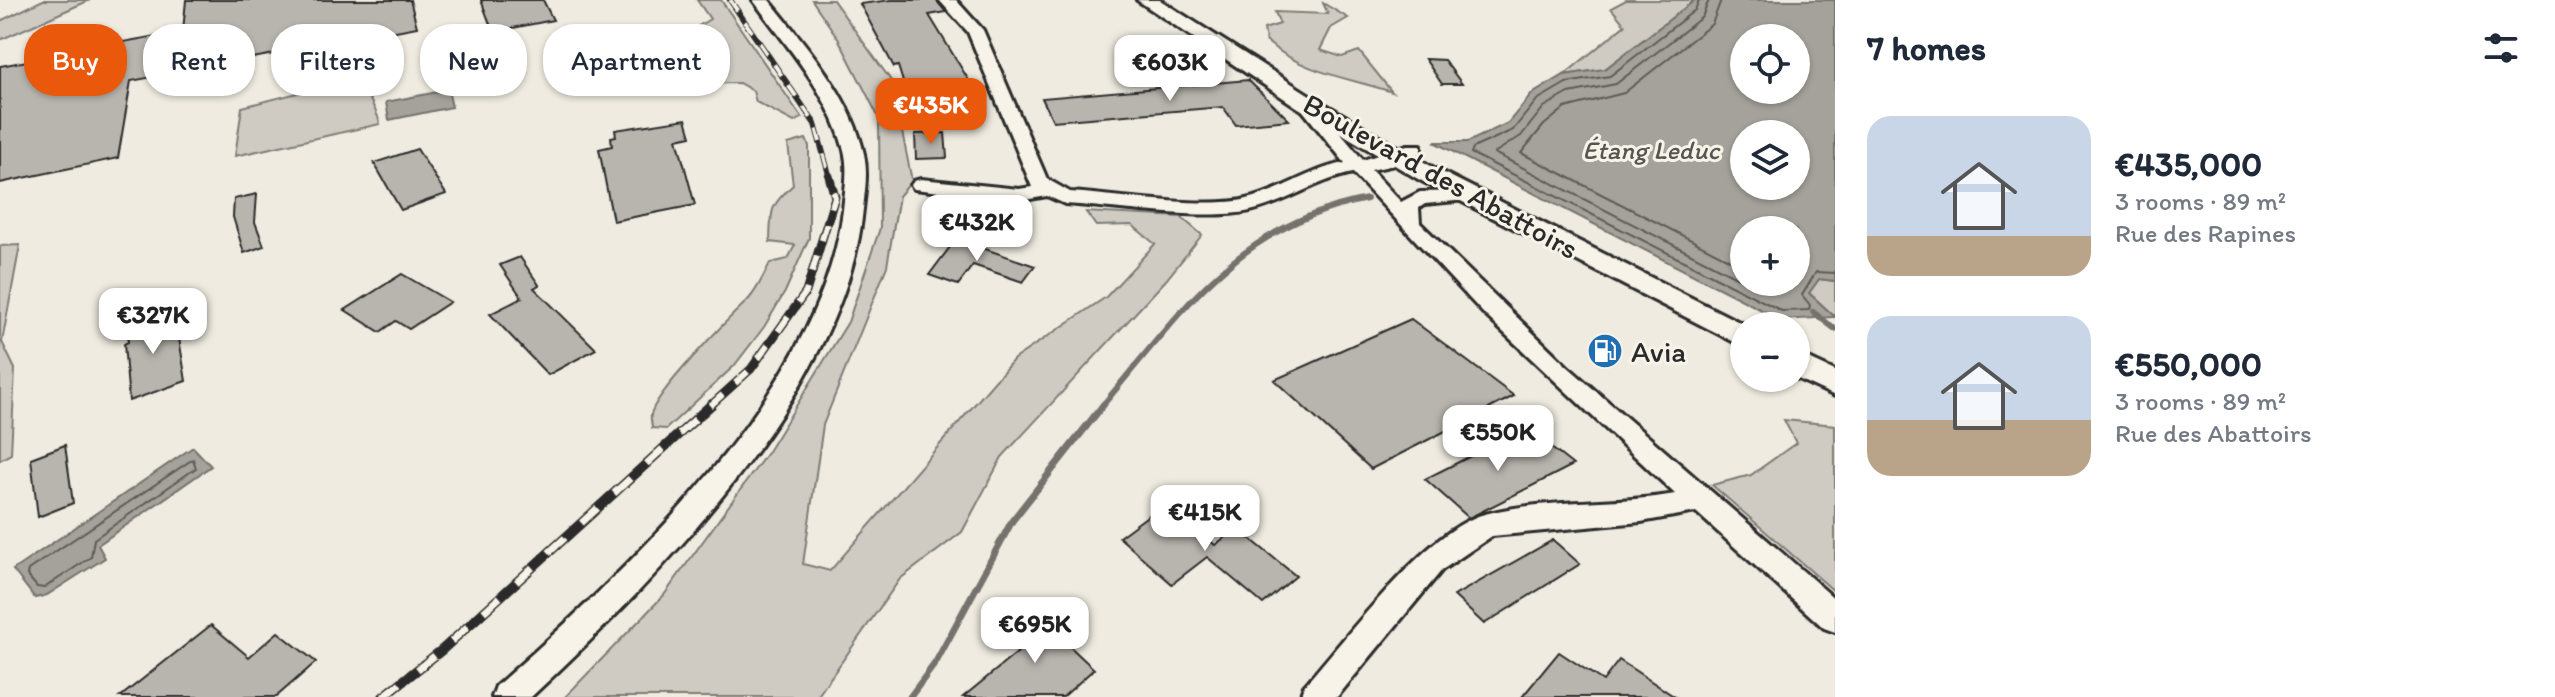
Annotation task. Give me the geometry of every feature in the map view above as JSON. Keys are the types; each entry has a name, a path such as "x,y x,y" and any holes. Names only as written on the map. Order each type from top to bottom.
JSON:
{"street":[{"path":"508,697 603,611 699,506 790,378 839,279 854,218 858,169 841,117 793,40 761,0"},
{"path":"947,0 975,30 1038,182 1065,198 1093,202 1246,206 1281,195 1314,177 1363,174 1457,195"},
{"name":"Boulevard des Abattoirs","path":"1147,0 1305,102 1730,315"},
{"name":"Boulevard des Abattoirs","path":"1172,0 1406,154 1457,195 1730,330"},
{"path":"1305,102 1363,174 1480,299 1835,618"},
{"path":"1363,174 1406,154"},
{"path":"921,185 1019,195 1047,190"},
{"path":"1410,226 1409,206 1414,201 1457,195"},
{"path":"1810,355 1835,368"},
{"path":"1810,372 1835,385"},
{"path":"1316,697 1432,561 1486,525 1641,511 1702,500"}],"shaded area":[{"path":"43,0 90,0 36,24 24,24 24,29 0,40 0,21"},
{"path":"697,0 721,0 802,118 794,122 756,102 753,91 739,83 730,83 730,24 702,24 710,19"},
{"path":"812,0 833,0 892,82 912,181 899,196 887,266 823,425 803,564 830,571 1014,359 1106,297 1155,244 1132,225 1096,226 1086,212 1181,217 1202,235 1166,280 1002,457 962,532 900,579 817,697 565,697 664,595 767,453 848,322 880,228 879,118 839,40"},
{"path":"1626,0 1695,0 1605,69 1564,75 1625,25 1611,8"},
{"path":"1323,3 1348,18 1331,28 1320,50 1342,57 1359,51 1392,92 1310,67 1266,41 1264,29 1280,24 1275,12 1328,14"},
{"path":"286,96 368,96 380,124 235,156 242,107"},
{"path":"806,139 809,146 809,238 785,292 764,327 734,366 666,429 652,428 651,417 664,391 751,297 770,263 788,259 795,245 770,242 771,216 779,198 793,185 788,144"},
{"path":"20,245 2,342 15,369 11,454 0,460 0,246"},
{"path":"1819,279 1835,281 1835,317 1810,294"},
{"path":"1784,420 1835,425 1835,592 1712,485 1751,475 1796,443"}],"water":[{"name":"Étang Leduc","path":"1695,0 1835,0 1835,281 1819,279 1810,292 1810,216 1730,216 1730,294 1434,142 1468,142 1508,123 1532,94 1564,75 1605,69"},
{"path":"420,95 449,96 452,107 389,120 386,102"},
{"name":"Étang Leduc","path":"1810,294 1835,317 1810,318 1810,312 1765,312 1734,296"},
{"path":"193,447 211,466 98,545 105,558 47,595 35,598 13,570"}],"building":[{"path":"186,0 410,0 417,27 404,29 404,24 271,24 271,55 255,58 255,24 184,24"},
{"path":"481,0 543,0 553,20 527,25 490,24"},
{"path":"936,0 946,12 929,15 976,92 933,95 935,100 909,101 898,66 894,67 860,4"},
{"path":"143,38 143,79 131,81 118,158 0,183 0,66 24,62 24,96 127,96 127,41"},
{"path":"1425,59 1444,60 1462,84 1442,84"},
{"path":"1248,80 1289,120 1236,125 1223,107 1053,121 1042,98"},
{"path":"686,119 691,136 677,139 695,205 613,221 599,149 612,146 611,137 616,136 615,130"},
{"path":"945,133 947,158 916,159 915,134"},
{"path":"417,149 446,194 401,210 374,163"},
{"path":"257,194 255,222 264,246 244,253 233,217 234,199"},
{"path":"956,239 1035,266 1023,282 973,265 958,285 929,275"},
{"path":"520,257 539,285 534,288 596,349 548,375 490,314 522,298 500,265"},
{"path":"402,274 450,302 409,329 396,321 380,332 345,310"},
{"path":"170,312 173,328 177,326 186,381 129,401 124,344 128,342 126,325"},
{"path":"1411,319 1514,396 1371,469 1274,380"},
{"path":"1526,428 1573,465 1469,518 1425,479"},
{"path":"65,445 73,503 38,517 31,458"},
{"path":"1165,503 1215,545 1237,528 1296,576 1263,604 1207,557 1172,584 1119,537"},
{"path":"1553,540 1580,564 1484,624 1454,596"},
{"path":"1032,611 1094,669 1063,697 963,697 1018,652 1002,635"},
{"path":"211,625 249,657 278,632 316,662 276,697 120,697"},
{"path":"1559,652 1603,681 1619,660 1675,697 1522,697"}],"waterway":[{"path":"1102,406 1187,306 1247,251 1282,229 1322,211 1367,199"},
{"path":"1813,312 1835,329"},
{"path":"910,697 936,662 1012,521 1104,404"}],"railway":[{"path":"730,0 815,124 830,178"},
{"path":"710,406 751,369 806,292 835,197 829,176"},
{"path":"383,697 443,649 712,404"}],"place":[{"name":"Avia","path":"1605,351"}]}
